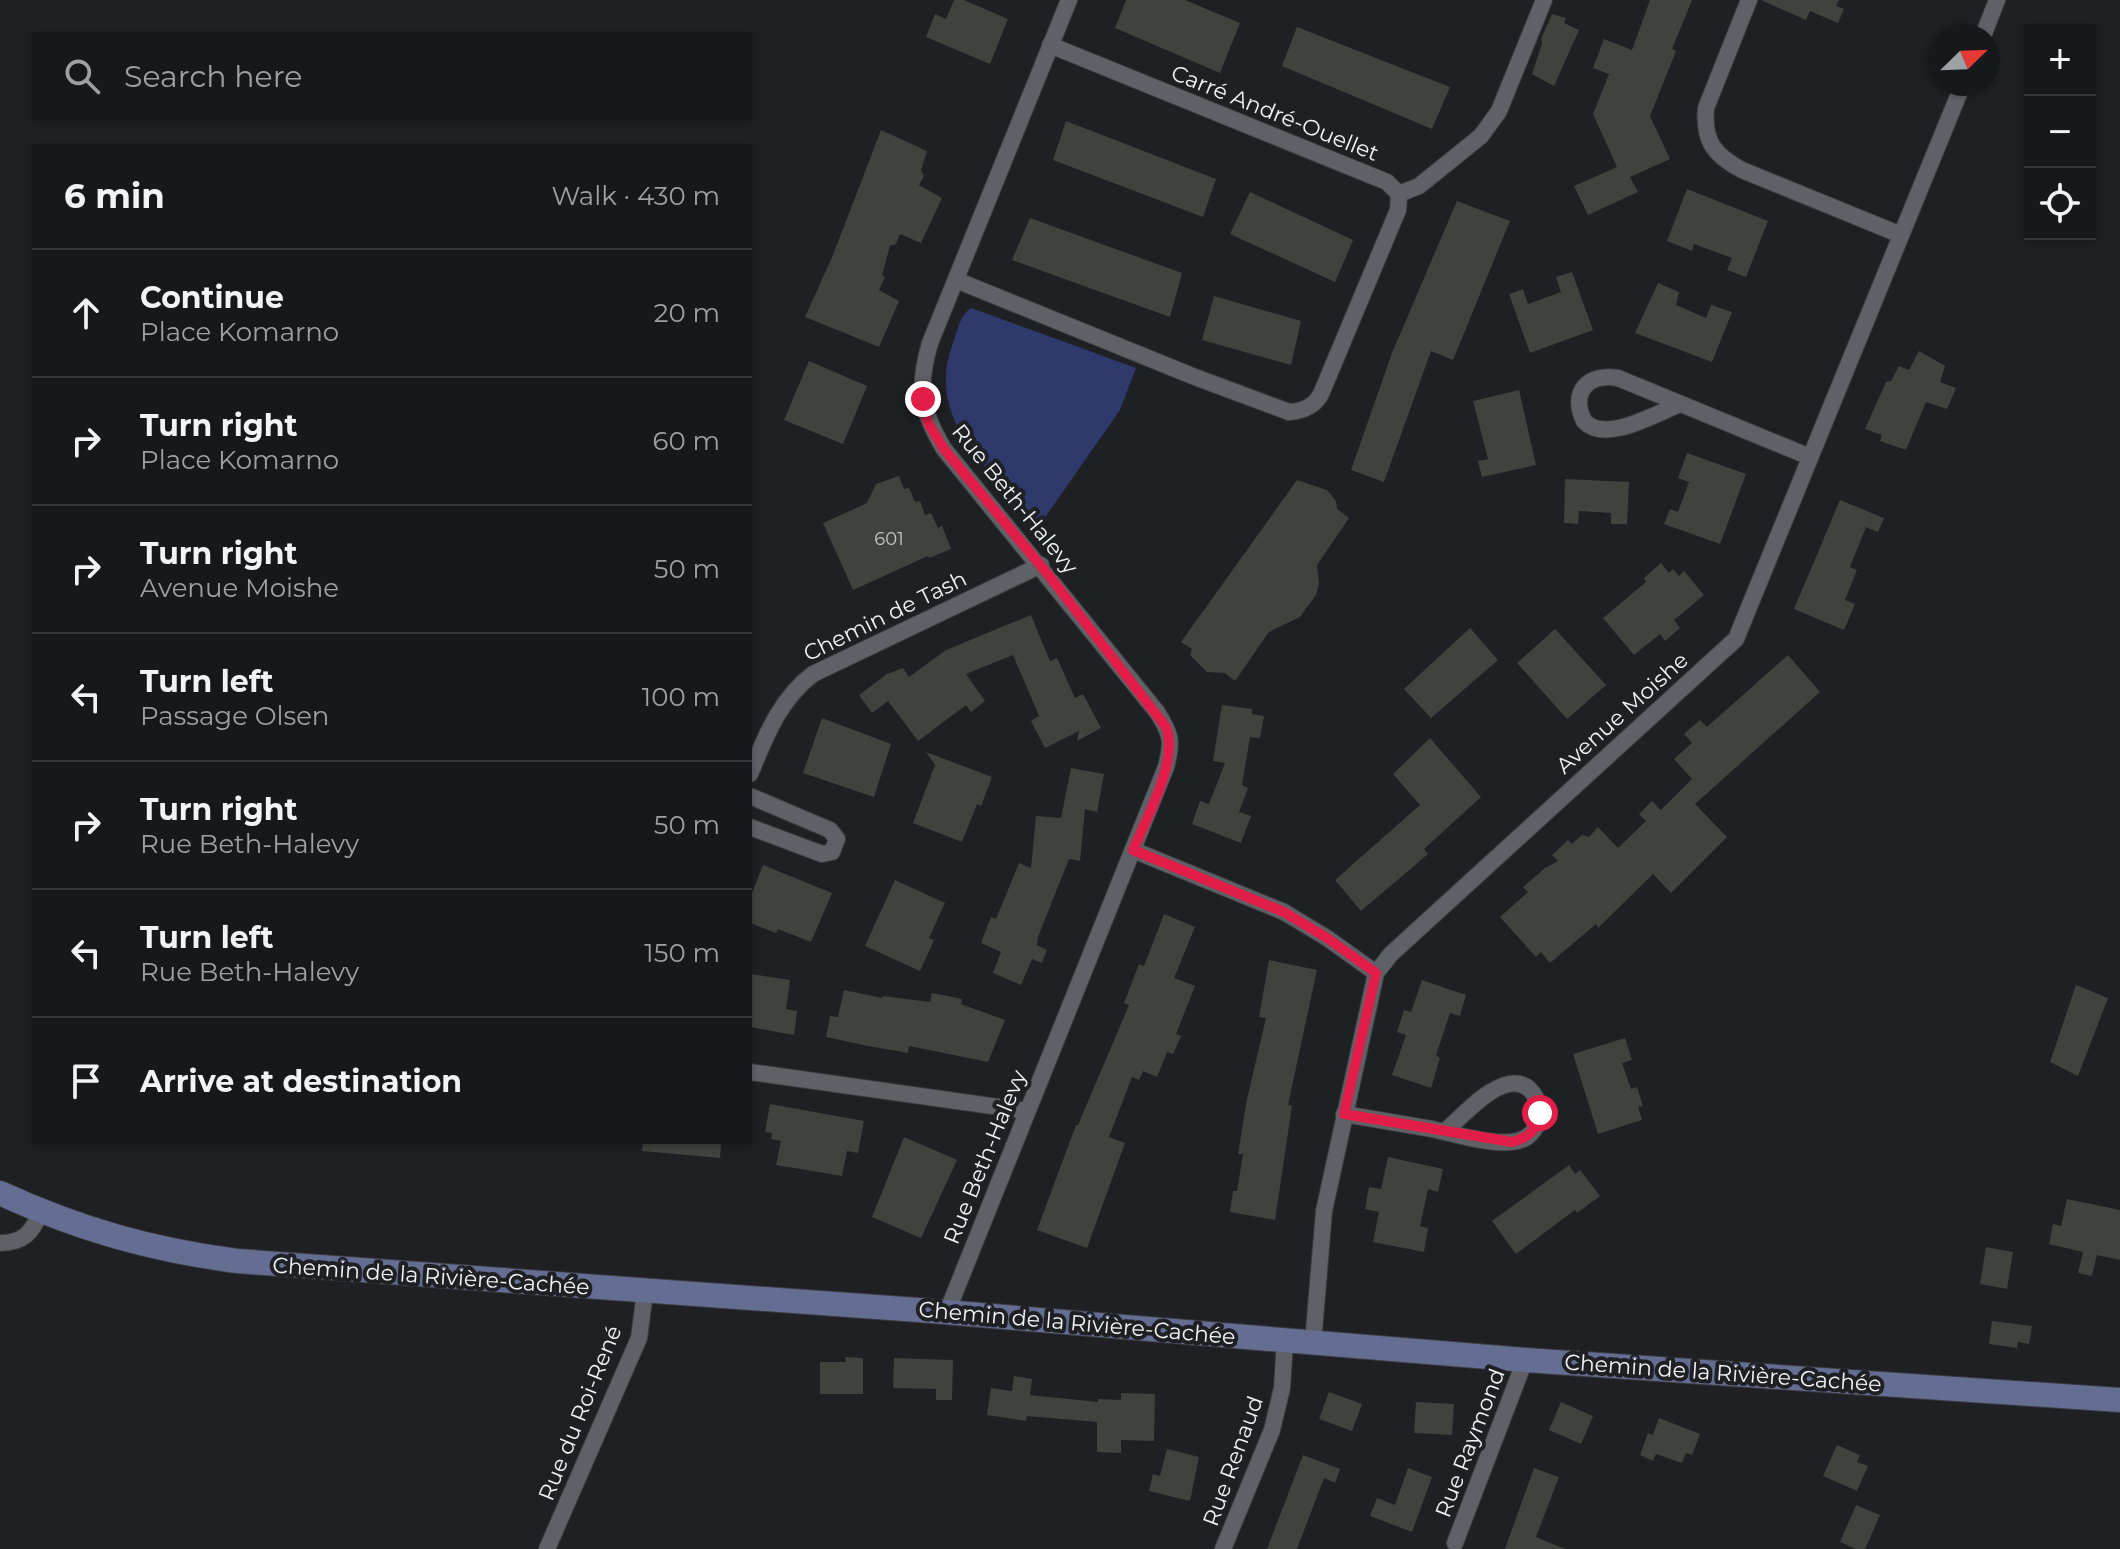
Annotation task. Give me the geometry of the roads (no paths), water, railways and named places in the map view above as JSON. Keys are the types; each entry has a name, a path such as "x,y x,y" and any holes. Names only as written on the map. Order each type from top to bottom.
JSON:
{"street":[{"name":"Rue Beth-Halevy","path":"947,1312 1166,767 1171,738 1157,712 944,449 928,423 921,383 930,343 1069,0"},
{"path":"956,280 1289,412 1316,403 1398,210 1399,194 1419,186 1481,136 1499,111 1544,0"},
{"path":"1749,0 1706,108 1704,124 1715,150 1721,159 1742,170 1901,235"},
{"path":"1988,24 1997,0"},
{"name":"Carré André-Ouellet","path":"1050,45 1387,182 1399,194"},
{"name":"Avenue Moishe","path":"1313,1343 1324,1211 1376,973 1401,945 1736,639 1958,96"},
{"path":"1680,404 1616,430 1600,431 1584,421 1579,405 1580,395 1592,379 1609,377 1680,404 1810,457"},
{"name":"Chemin de Tash","path":"752,770 787,697 806,680 836,661 1041,565"},
{"path":"752,797 830,830 837,839 832,852 822,854 752,828"},
{"path":"1133,850 1284,912 1376,973"},
{"path":"752,1072 1027,1111"},
{"path":"1344,1114 1444,1132 1507,1142 1531,1134 1540,1113 1538,1104 1525,1086 1515,1083 1503,1086 1444,1132"},
{"name":"Chemin de la Rivière-Cachée","path":"0,1193 89,1230 154,1248 237,1261 947,1312 1525,1360 2120,1400"},
{"path":"0,1243 27,1237 41,1212"},
{"name":"Rue du Roi-René","path":"547,1549 639,1338 645,1292"},
{"name":"Rue Renaud","path":"1223,1549 1278,1411 1285,1341"},
{"name":"Rue Raymond","path":"1455,1543 1525,1360"}]}
